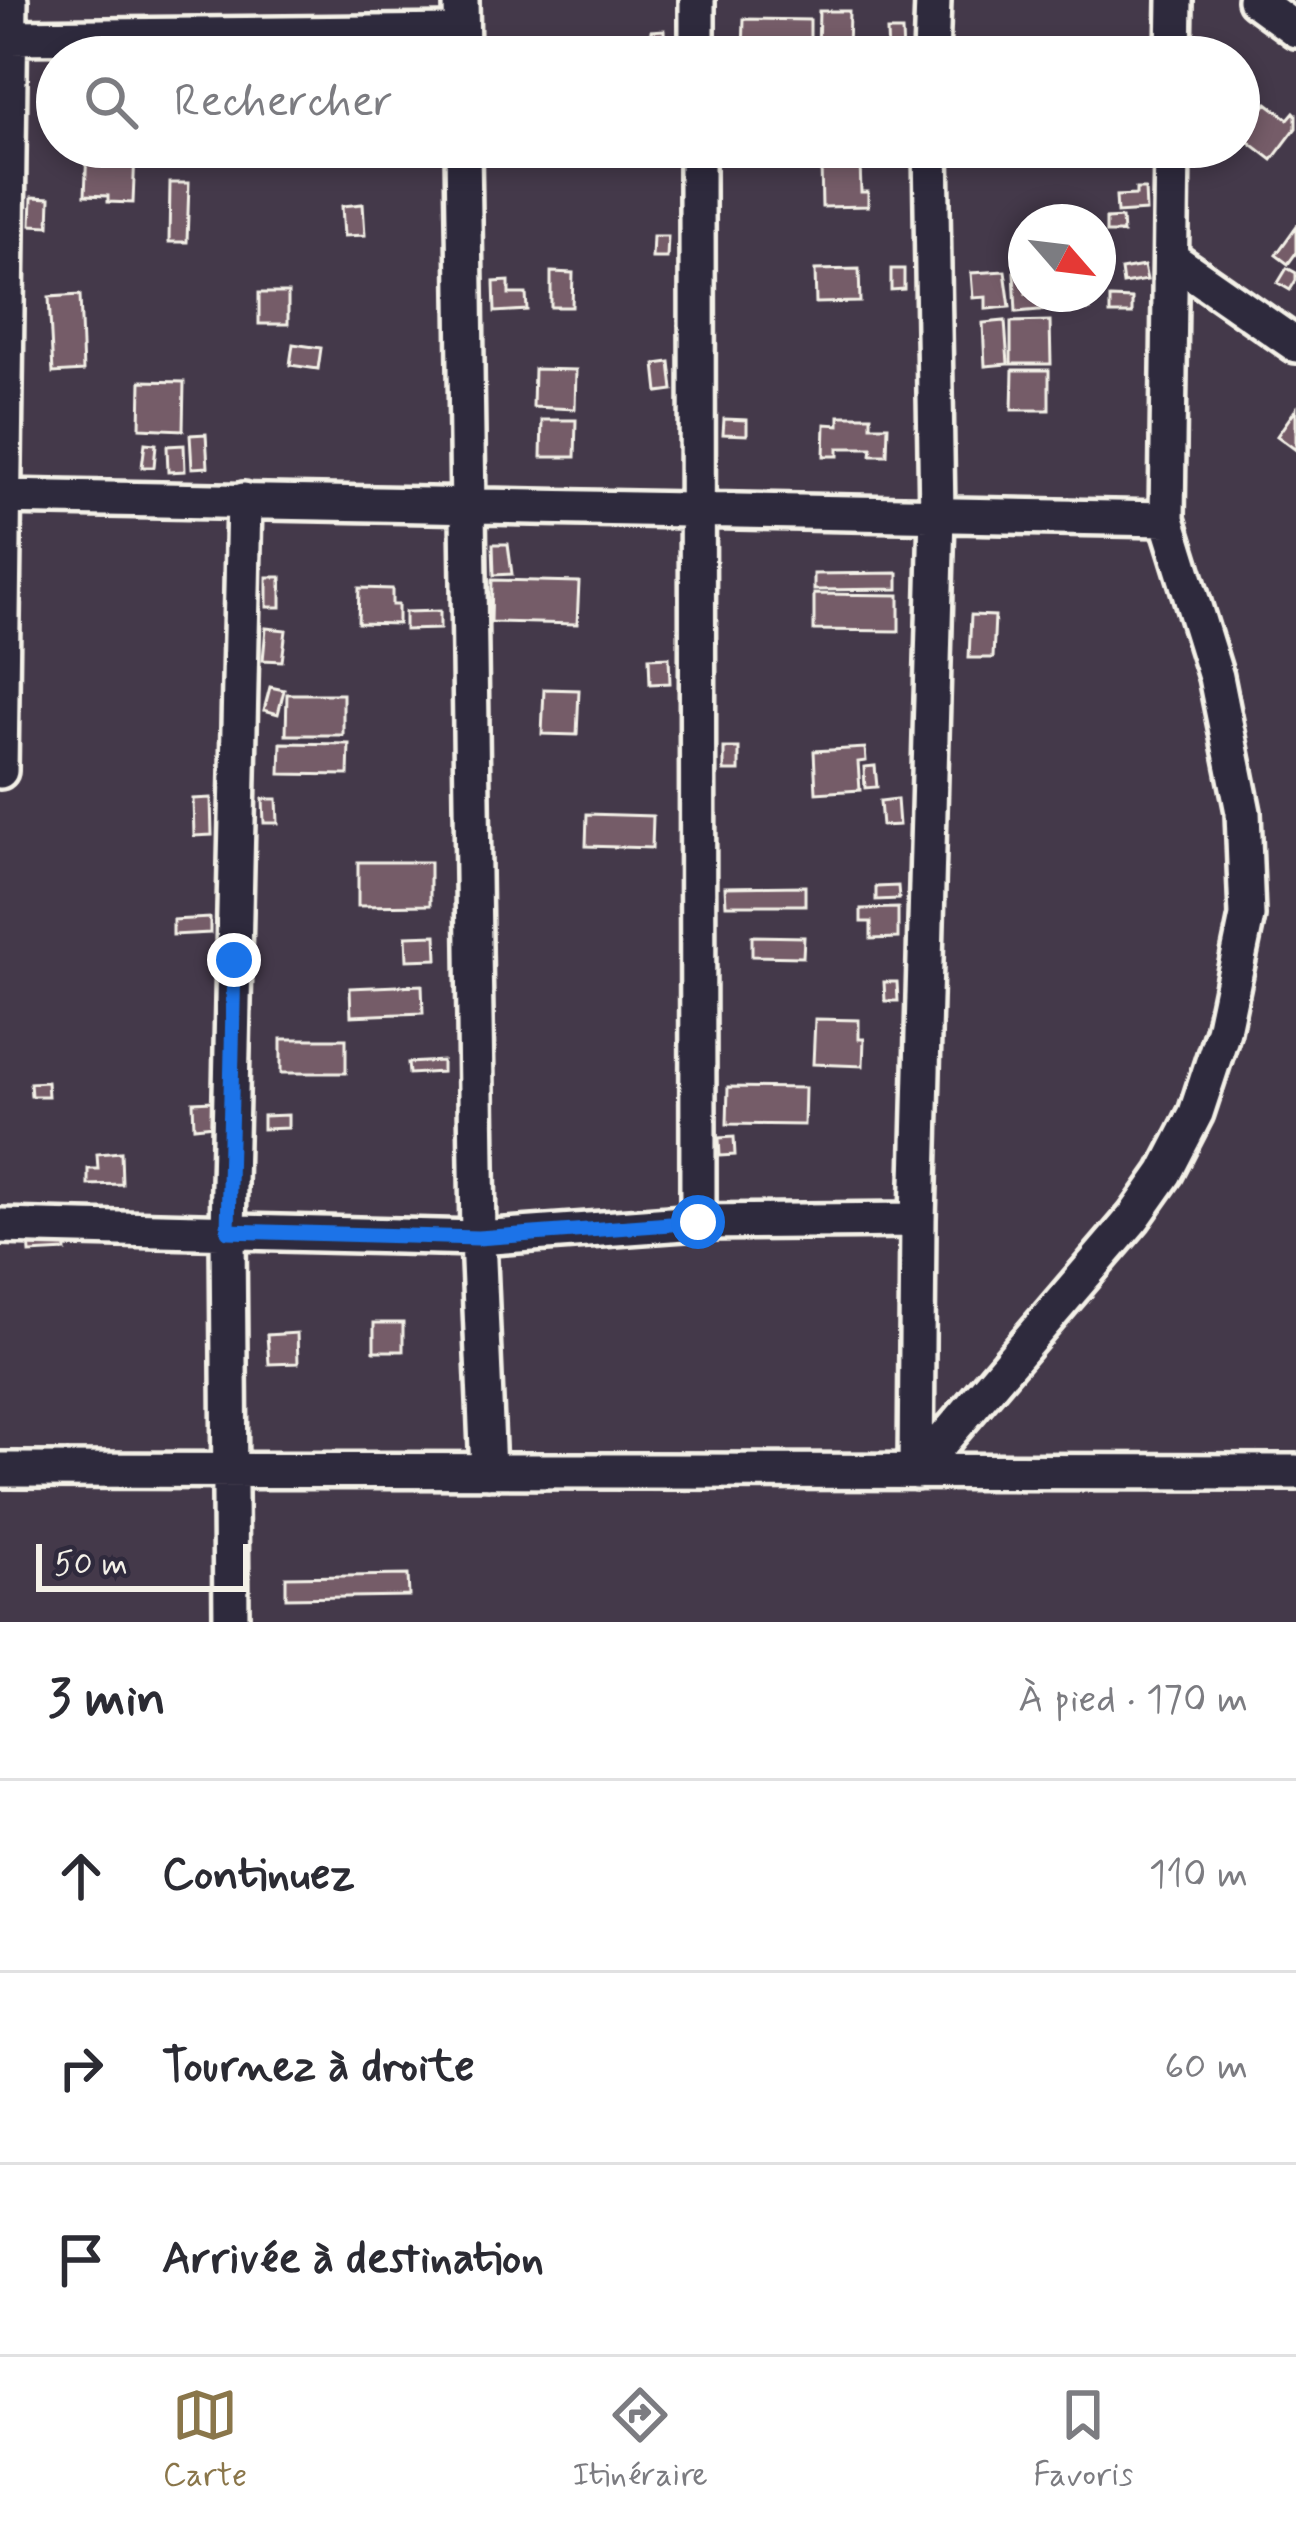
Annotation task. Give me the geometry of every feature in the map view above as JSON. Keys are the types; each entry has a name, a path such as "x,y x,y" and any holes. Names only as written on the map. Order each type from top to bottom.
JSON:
{"street":[{"path":"0,771 10,0"},
{"path":"697,0 697,36"},
{"path":"931,36 932,0"},
{"path":"1174,36 1175,0"},
{"path":"1255,0 1296,30"},
{"path":"75,36 462,30"},
{"path":"10,37 36,37"},
{"path":"463,168 478,1238 488,1471"},
{"path":"698,168 698,1222"},
{"path":"916,1472 918,1220 938,514 931,168"},
{"path":"916,1472 1165,1173 1196,1113 1223,1030 1247,916 1243,812 1216,677 1166,519 1172,168"},
{"path":"1171,258 1296,345"},
{"path":"1,497 1166,519"},
{"path":"232,1622 228,1231 244,500"},
{"path":"0,1226 478,1238 698,1222 918,1220"},
{"path":"0,1470 1296,1472"}],"building":[{"path":"819,11 849,11 848,36 818,36"},
{"path":"744,19 810,20 810,36 744,36"},
{"path":"1267,103 1288,119 1296,114 1296,128 1272,160 1260,151 1260,112"},
{"path":"86,168 134,168 133,203 85,195"},
{"path":"821,168 860,168 861,192 868,192 868,206 822,207"},
{"path":"170,183 189,183 187,242 169,242"},
{"path":"1136,189 1145,189 1146,211 1117,213 1116,196 1136,195"},
{"path":"32,197 50,198 49,226 31,225"},
{"path":"363,204 365,235 344,236 342,206"},
{"path":"1116,218 1122,218 1123,233 1116,233"},
{"path":"1296,227 1296,253 1288,264 1276,255"},
{"path":"653,236 668,236 667,258 652,258"},
{"path":"1144,266 1147,280 1123,284 1121,270"},
{"path":"1287,268 1296,273 1290,290 1278,283"},
{"path":"859,269 860,302 816,303 815,270"},
{"path":"891,269 904,269 904,289 891,290"},
{"path":"1005,271 1008,307 986,309 986,297 973,298 971,273"},
{"path":"551,272 573,273 572,307 551,307"},
{"path":"509,281 509,294 526,294 527,310 495,312 494,282"},
{"path":"259,293 288,293 288,324 259,324"},
{"path":"80,295 83,371 53,373 49,297"},
{"path":"1116,298 1132,299 1132,314 1110,314 1116,312"},
{"path":"1005,321 1008,364 985,366 983,323"},
{"path":"1050,321 1051,364 1011,364 1011,322"},
{"path":"293,344 321,348 318,369 290,365"},
{"path":"670,362 673,390 658,392 655,364"},
{"path":"534,369 576,370 575,409 533,407"},
{"path":"1013,370 1049,370 1049,410 1012,410"},
{"path":"141,381 184,382 183,430 140,428"},
{"path":"1296,409 1296,450 1277,436"},
{"path":"839,416 871,416 871,426 888,426 887,455 871,455 872,448 838,448 838,456 824,456 825,424 839,425"},
{"path":"724,419 747,420 747,435 723,434"},
{"path":"542,420 576,420 575,457 541,457"},
{"path":"206,434 208,467 192,468 190,435"},
{"path":"145,443 156,444 154,467 142,467"},
{"path":"184,445 185,471 168,472 167,446"},
{"path":"493,544 508,544 512,574 494,575"},
{"path":"898,573 898,589 814,590 814,574"},
{"path":"267,577 281,577 281,607 267,607"},
{"path":"492,580 579,582 577,624 491,622"},
{"path":"359,588 392,589 398,624 358,623"},
{"path":"814,594 899,595 899,631 814,630"},
{"path":"440,611 440,629 405,630 405,612"},
{"path":"971,615 995,616 993,658 969,658"},
{"path":"266,628 286,630 282,661 263,660"},
{"path":"669,657 670,683 650,684 649,658"},
{"path":"270,687 284,690 278,714 264,710"},
{"path":"544,689 579,690 577,735 542,734"},
{"path":"287,694 343,694 343,735 286,735"},
{"path":"281,743 349,744 348,775 280,774"},
{"path":"724,748 739,748 739,771 724,771"},
{"path":"865,748 866,761 858,762 860,790 816,793 814,751"},
{"path":"875,766 877,787 865,788 864,767"},
{"path":"211,798 212,835 194,836 193,799"},
{"path":"263,799 277,799 278,823 264,823"},
{"path":"897,799 899,825 882,826 880,801"},
{"path":"587,814 653,816 652,848 586,846"},
{"path":"358,862 430,862 430,905 358,906"},
{"path":"805,886 805,905 726,905 725,887"},
{"path":"898,886 899,899 876,900 876,887"},
{"path":"898,908 898,938 871,939 871,922 861,922 861,909"},
{"path":"210,918 210,933 173,935 173,920"},
{"path":"436,935 437,959 407,960 406,936"},
{"path":"752,936 804,937 803,957 752,956"},
{"path":"884,982 897,982 898,1001 885,1001"},
{"path":"422,985 423,1013 351,1016 350,988"},
{"path":"815,1019 859,1020 863,1066 813,1064"},
{"path":"281,1039 346,1039 346,1073 281,1073"},
{"path":"442,1061 442,1072 409,1074 408,1063"},
{"path":"47,1082 48,1096 31,1096 30,1083"},
{"path":"728,1087 805,1088 804,1125 727,1124"},
{"path":"212,1101 214,1125 194,1127 193,1102"},
{"path":"288,1115 288,1128 263,1129 263,1116"},
{"path":"734,1137 735,1155 720,1156 719,1138"},
{"path":"121,1152 122,1184 88,1185 88,1169 98,1169 97,1154"},
{"path":"65,1235 66,1251 30,1253 29,1237"},
{"path":"374,1323 403,1323 403,1351 374,1351"},
{"path":"297,1333 298,1363 269,1364 267,1335"},
{"path":"408,1575 409,1596 286,1598 286,1577"}],"route":[{"path":"234,960 228,1231 478,1238 698,1222"}]}
